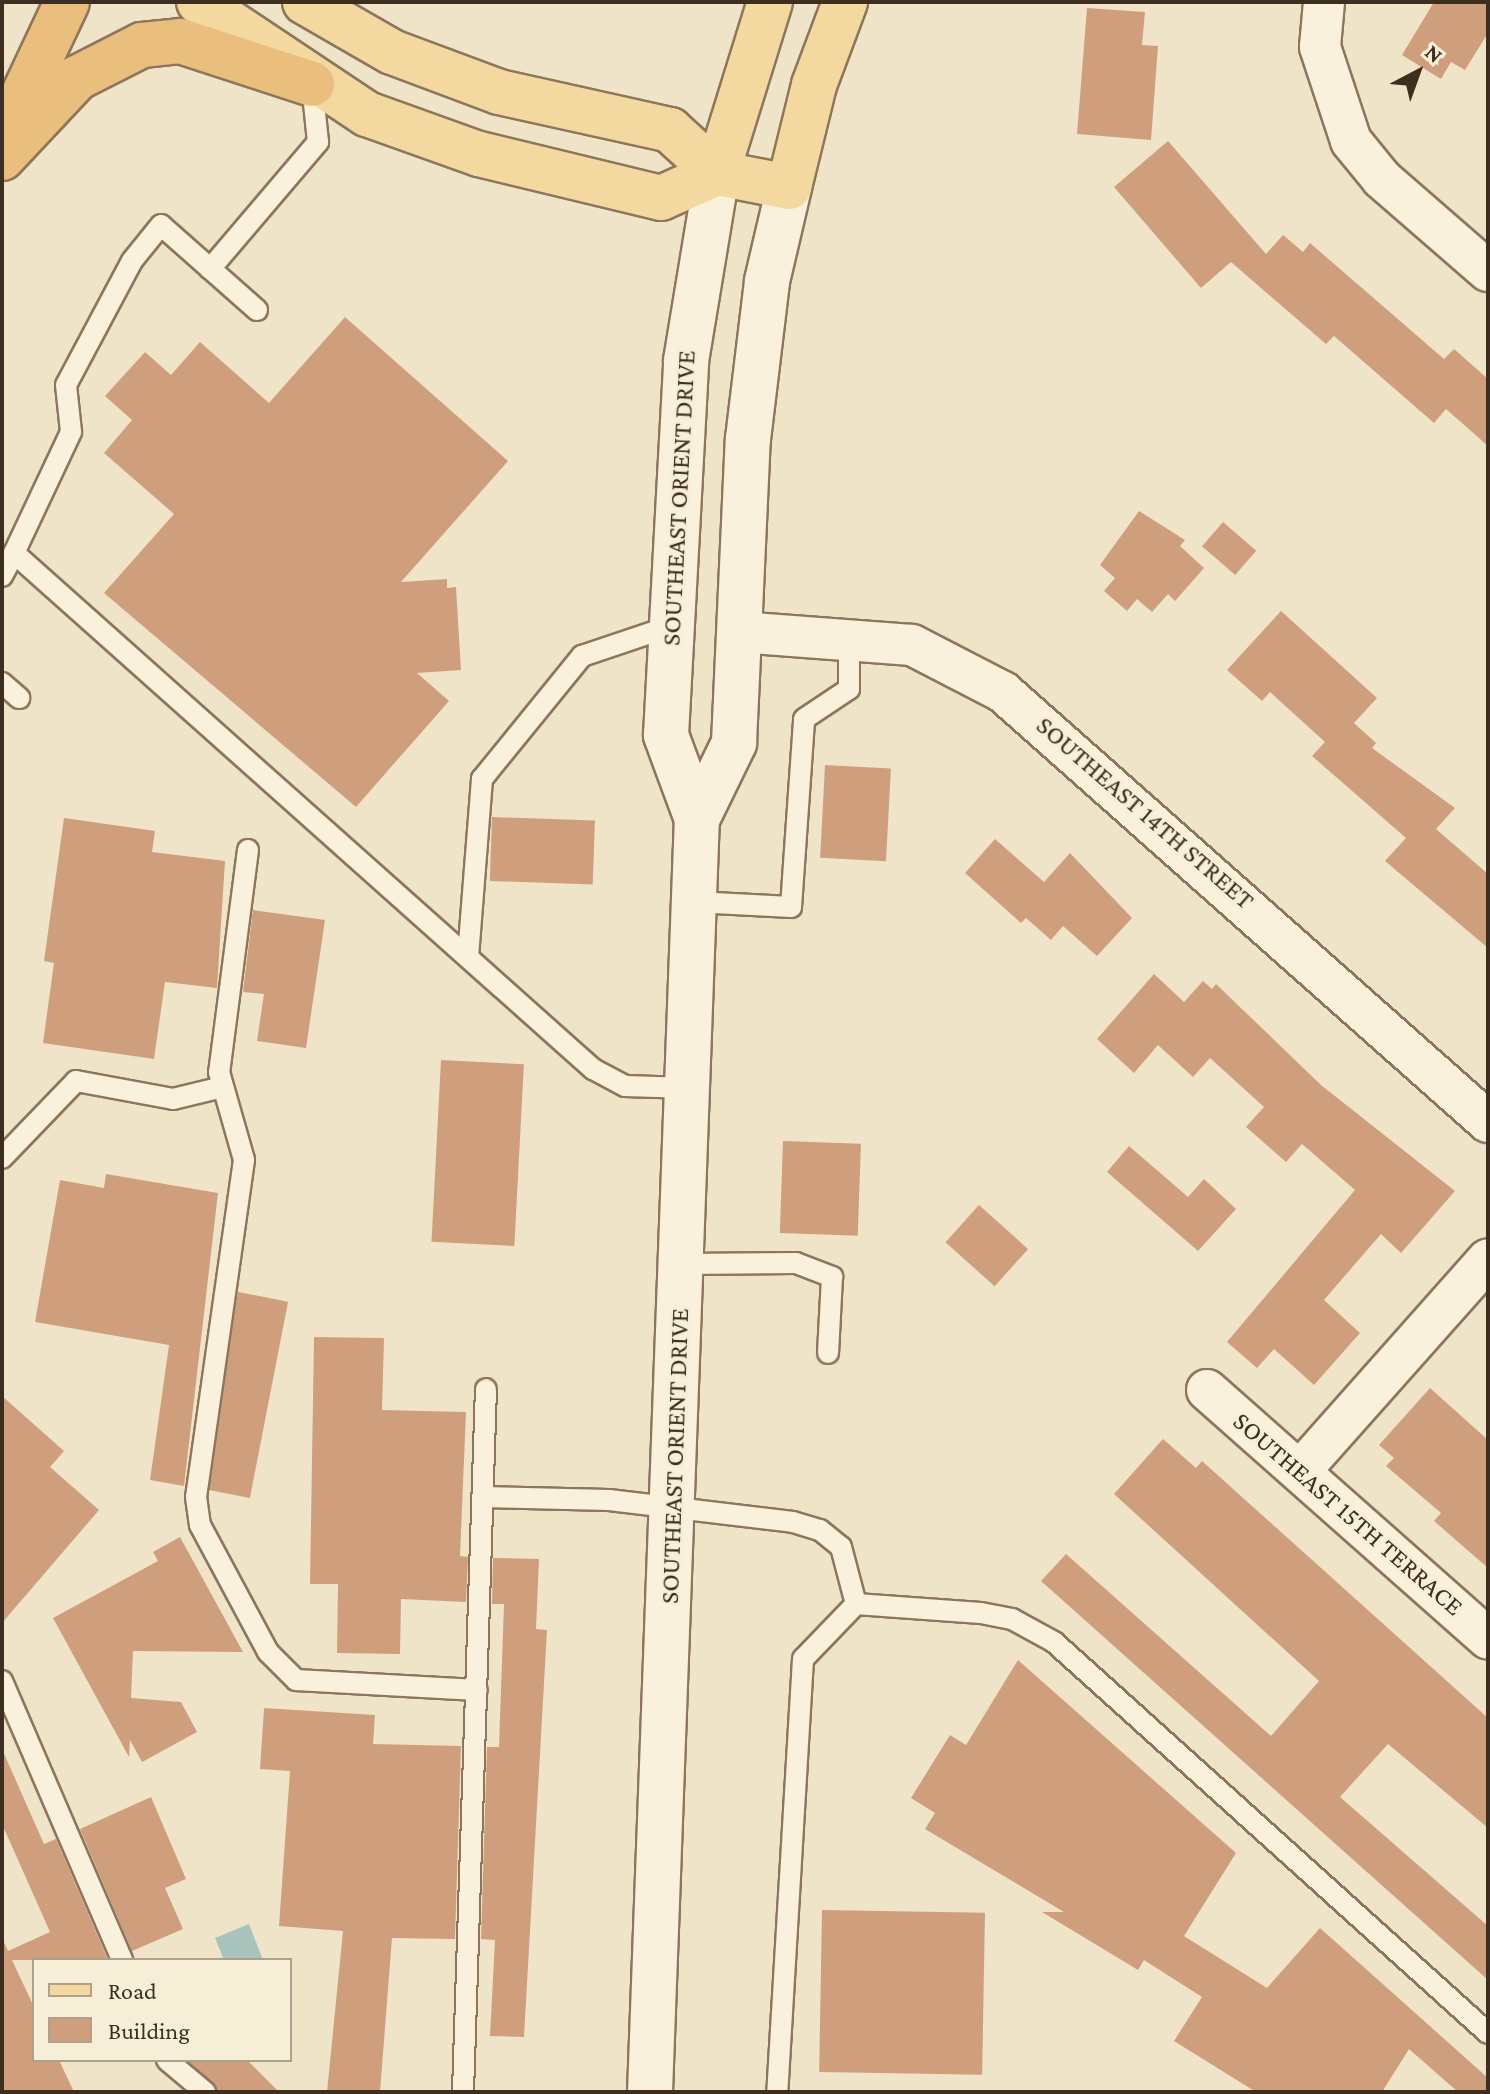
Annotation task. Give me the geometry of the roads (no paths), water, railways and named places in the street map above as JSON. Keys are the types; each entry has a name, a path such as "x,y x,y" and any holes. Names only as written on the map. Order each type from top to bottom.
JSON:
{"highway":[{"path":"2,140 67,2"},
{"path":"2,158 77,78 142,45 180,41 312,84"}],"main road":[{"path":"199,2 312,84 367,114 571,181 661,198 717,173 770,2"},
{"path":"305,2 392,52 499,92 670,130 717,173 789,187 814,85 845,2"},
{"name":"SOUTHEAST ORIENT DRIVE","path":"650,2092 683,1264 697,819 666,735 686,361 717,173"},
{"name":"SOUTHEAST ORIENT DRIVE","path":"697,819 734,743 756,354 789,187"}],"street":[{"path":"1324,2 1320,47 1351,141 1382,179 1488,271"},
{"name":"SOUTHEAST 14TH STREET","path":"739,632 849,637 912,645 956,663 1036,716 1488,1122"},
{"path":"1300,1471 1488,1259"},
{"name":"SOUTHEAST 15TH TERRACE","path":"1207,1390 1488,1639"}],"lane":[{"path":"210,269 318,142 312,84"},
{"path":"2,576 71,432 66,385 132,261 161,225 257,310"},
{"path":"14,553 593,1069 625,1086 689,1088"},
{"path":"468,957 482,779 582,656 671,626"},
{"path":"695,902 791,907 804,719 849,689 849,637"},
{"path":"2,683 19,698"},
{"path":"248,850 220,1047 223,1087 244,1160 196,1497 200,1525 268,1652 296,1680 477,1690"},
{"path":"2,1158 76,1081 173,1099 223,1087"},
{"path":"683,1264 796,1263 832,1277 828,1353"},
{"path":"463,2092 486,1389"},
{"path":"483,1497 673,1507 820,1530 841,1547 856,1604"},
{"path":"856,1604 981,1613 1012,1619 1054,1642 1488,2033"},
{"path":"777,2092 803,1659 856,1604"},
{"path":"2,1681 121,1958"},
{"path":"169,2062 205,2092"}],"water":[{"path":"249,1924 262,1958 223,1958 215,1938"}]}
